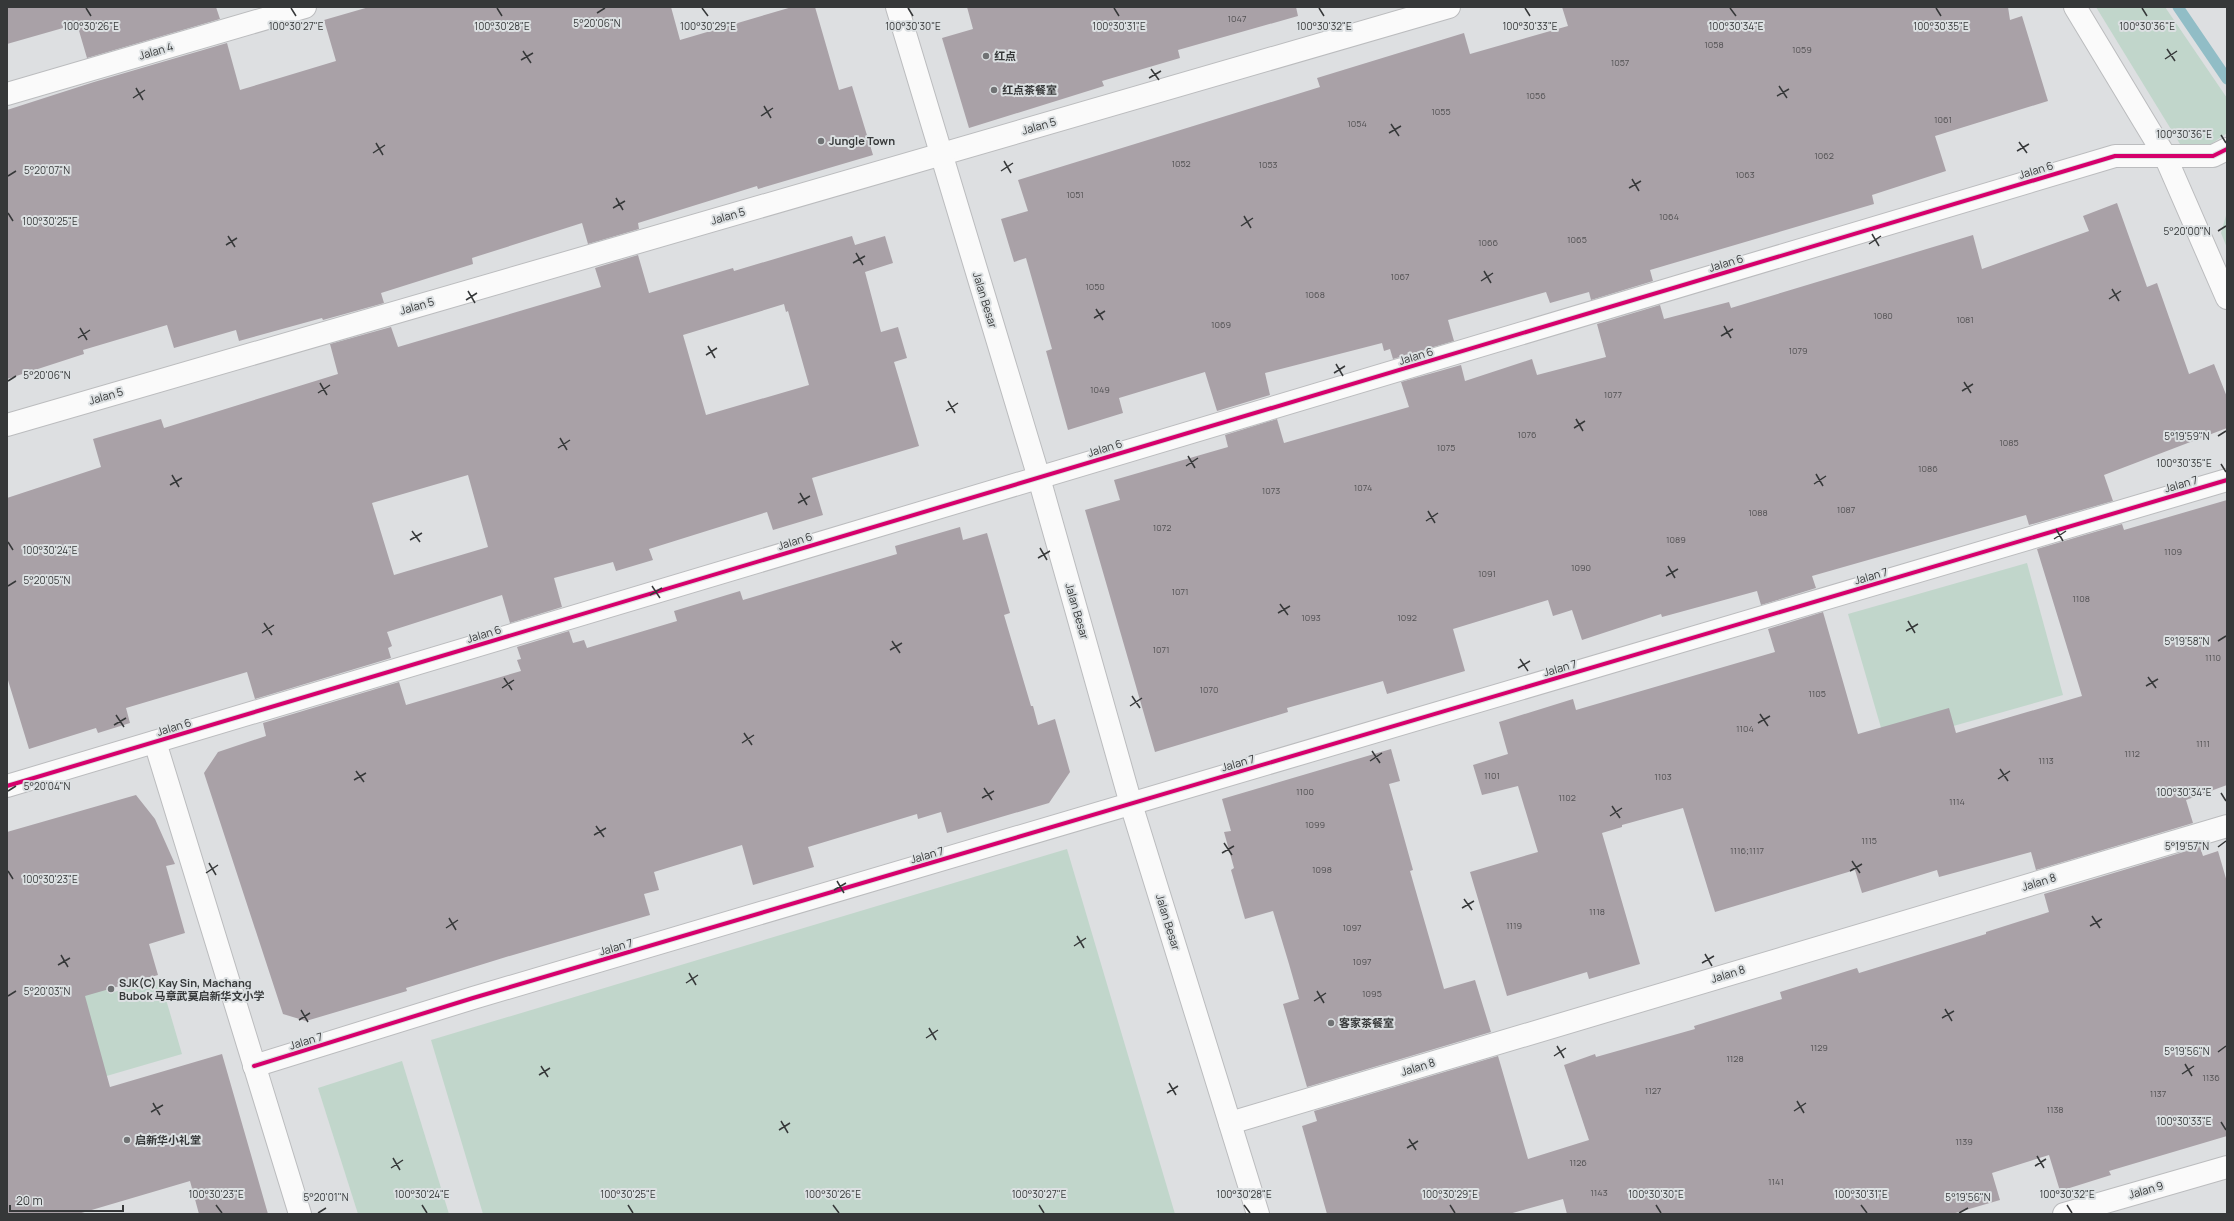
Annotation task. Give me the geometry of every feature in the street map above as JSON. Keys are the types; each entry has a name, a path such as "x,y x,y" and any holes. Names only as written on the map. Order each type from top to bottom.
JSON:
{"street":[{"name":"Jalan 4","path":"7,94 305,7"},
{"name":"Jalan Besar","path":"898,7 1039,478 1131,804 1258,1214"},
{"name":"Jalan 5","path":"7,424 1449,7"},
{"path":"2075,7 2165,156 2227,298"},
{"name":"Jalan 6","path":"7,786 2115,156 2165,156 2220,153"},
{"name":"Jalan 7","path":"254,1066 480,996 2227,480"},
{"path":"155,742 300,1214"},
{"name":"Jalan 8","path":"1230,1123 2227,826"},
{"name":"Jalan 9","path":"2064,1214 2227,1167"}],"green space":[{"path":"2096,7 2165,7 2227,98 2227,133 2204,149 2180,144"},
{"path":"2227,212 2227,248 2221,233"},
{"path":"2027,563 2063,695 1886,745 1848,614"},
{"path":"1067,849 1175,1214 483,1214 431,1040"},
{"path":"105,961 114,992 160,979 182,1054 55,1091 25,985"},
{"path":"402,1061 449,1214 358,1214 318,1088"}],"building":[{"path":"7,7 216,7 220,19 87,58 77,24 7,44"},
{"path":"369,7 671,7 680,40 792,7 815,7 839,90 852,86 873,155 758,189 757,186 638,223 639,229 588,244 582,223 472,258 473,264 381,293 384,303 323,320 322,318 239,341 236,330 174,348 167,325 83,350 84,354 7,379 7,110 94,82 227,43 240,90 336,61 324,20"},
{"path":"967,7 1296,7 1298,16 1178,50 1180,58 1102,81 1104,86 969,128 942,38 973,29"},
{"path":"1562,7 2008,7 2010,20 2022,16 2048,101 1935,136 1946,171 1872,195 1874,204 1650,270 1653,281 1591,300 1589,292 1550,303 1546,292 1448,320 1454,341 1393,359 1390,349 1384,351 1382,343 1265,373 1270,395 1217,411 1205,372 1119,398 1123,413 1068,430 1046,351 1052,349 1026,258 1014,262 1001,219 1028,211 1018,180 1320,87 1317,78 1464,33 1470,54 1568,26"},
{"path":"2117,203 2147,287 2157,283 2189,374 2214,364 2227,397 2227,428 2104,475 2113,501 2029,525 2026,515 1812,576 1816,588 1761,605 1757,591 1662,617 1661,614 1582,640 1572,610 1553,616 1548,600 1453,629 1465,671 1387,694 1383,681 1287,708 1288,712 1155,752 1085,510 1120,500 1114,480 1228,447 1225,435 1277,419 1284,443 1409,407 1401,382 1461,365 1465,381 1532,359 1537,375 1606,357 1597,324 1660,305 1664,319 1729,302 1731,308 1973,235 1982,269 2089,231 2083,216"},
{"path":"852,236 855,245 885,236 893,263 865,272 881,332 898,327 907,358 894,362 919,446 812,478 823,515 773,530 767,512 649,549 653,560 616,571 613,562 554,578 562,607 510,623 502,595 387,632 392,646 388,648 391,658 255,699 247,672 126,708 130,723 98,733 96,728 29,749 7,677 7,498 101,467 93,439 161,419 164,428 338,374 330,344 391,327 398,347 601,287 595,268 638,255 649,293 733,268 734,271","holes":["784,304 786,312 788,311 809,385 706,415 683,335","468,475 488,547 394,575 372,503"]},
{"path":"2227,500 2227,785 2186,800 2193,823 2036,870 2031,852 1939,877 1937,870 1862,893 1855,870 1715,912 1683,808 1622,825 1622,827 1602,833 1640,964 1589,979 1587,972 1507,996 1470,872 1538,852 1518,786 1482,795 1473,765 1508,754 1499,722 1573,699 1576,710 1775,652 1768,629 1823,612 1858,734 1949,708 1956,733 2082,696 2037,549 2122,524 2124,530"},
{"path":"960,527 963,540 987,533 1010,613 1004,615 1031,706 1033,706 1038,725 1055,719 1070,772 1049,803 947,833 941,812 918,819 917,814 808,847 814,867 753,885 742,845 654,872 659,890 644,894 650,915 506,957 406,988 407,991 306,1021 283,1014 204,773 218,752 266,736 263,723 399,682 406,705 521,671 517,660 521,659 517,647 569,631 573,643 584,640 587,648 677,621 674,611 740,591 743,600 897,554 895,546"},
{"path":"1391,749 1400,781 1389,784 1413,870 1410,871 1444,989 1475,980 1491,1032 1307,1087 1283,1004 1299,999 1289,964 1273,911 1245,919 1231,870 1234,868 1224,832 1231,831 1222,799"},
{"name":"SJK(C) Kay Sin, Machang Bubok 马章武莫启新华文小学","path":"136,795 155,819 175,864 166,866 185,933 149,944 158,975 85,996 110,1087 222,1054 268,1214 199,1214 190,1181 78,1214 7,1214 7,832"},
{"path":"2200,847 2203,856 2218,851 2227,882 2227,1136 2109,1171 2111,1175 2060,1191 2049,1155 1992,1173 2000,1200 1952,1214 1567,1214 1563,1199 1509,1214 1327,1214 1302,1126 1317,1121 1314,1111 1498,1056 1528,1159 1589,1140 1564,1065 1595,1054 1596,1057 1695,1029 1694,1026 1782,999 1780,992 1857,968 1859,973 1986,934 1986,932 2049,912 2044,894"}],"waterway":[{"path":"2178,7 2227,79"}],"cycle path":[{"path":"7,786 2115,156 2213,156 2227,149"},
{"path":"254,1066 473,998 2227,480"}],"place":[{"name":"红点","path":"986,56"},
{"name":"红点茶餐室","path":"994,90"},
{"name":"Jungle Town","path":"821,141"},
{"name":"SJK(C) Kay Sin, Machang Bubok 马章武莫启新华文小学","path":"111,989"},
{"name":"客家茶餐室","path":"1331,1023"},
{"name":"启新华小礼堂","path":"127,1140"}]}
